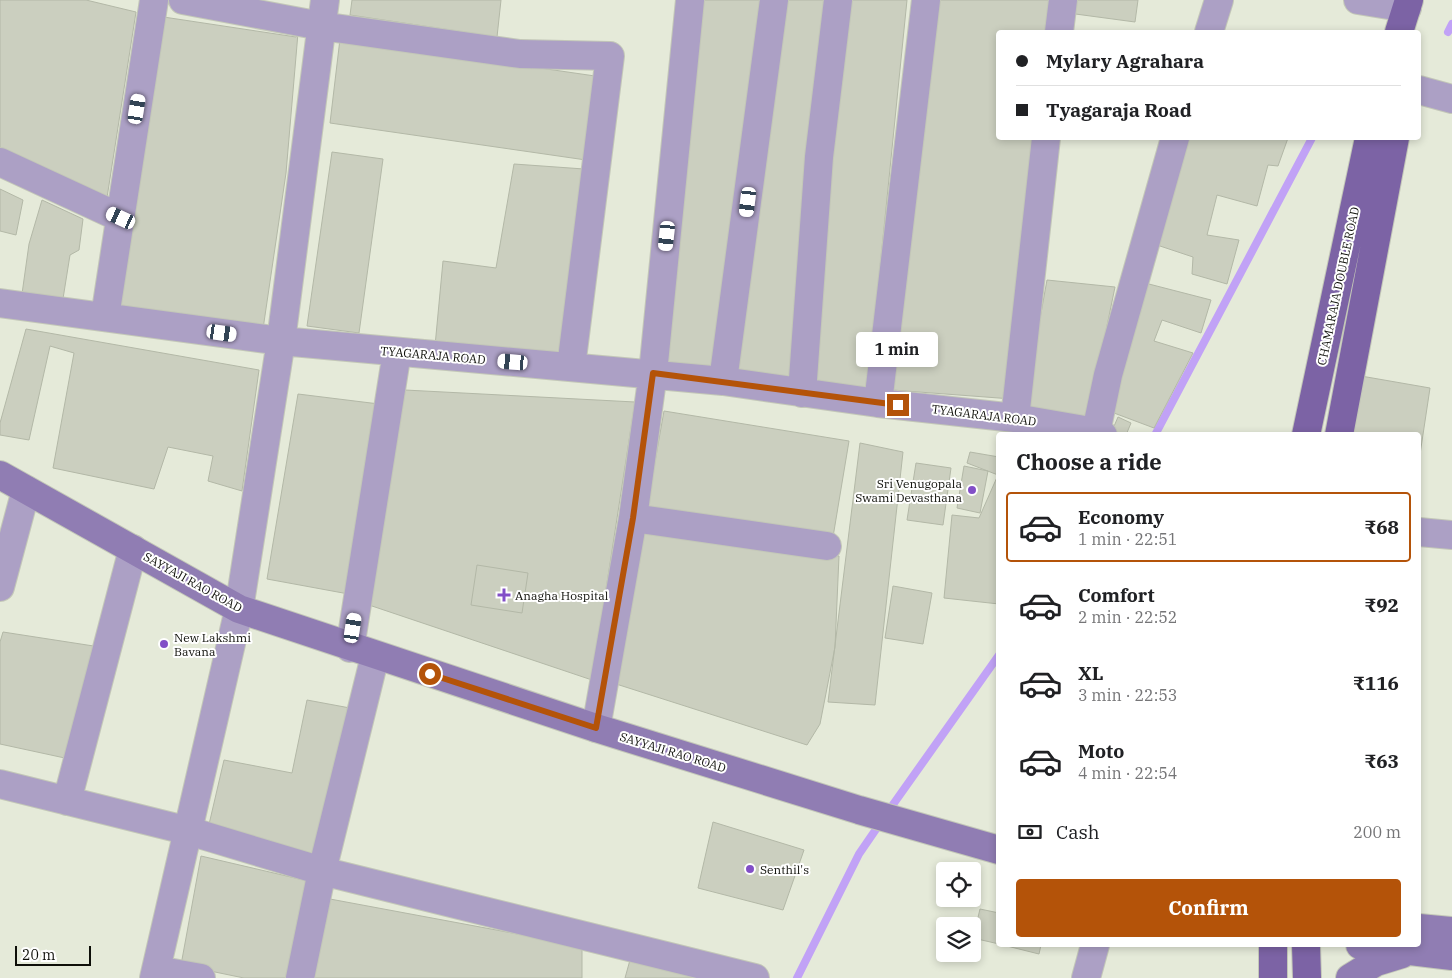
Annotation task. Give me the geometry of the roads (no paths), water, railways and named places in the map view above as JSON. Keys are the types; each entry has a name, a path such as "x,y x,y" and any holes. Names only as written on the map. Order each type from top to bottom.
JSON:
{"main road":[{"path":"1410,10 1417,30"},
{"name":"CHAMARAJA DOUBLE ROAD","path":"1307,432 1369,140"},
{"name":"CHAMARAJA DOUBLE ROAD","path":"1340,432 1395,140"},
{"name":"SAYYAJI RAO ROAD","path":"0,475 239,609 363,652 596,728 859,810 996,849"},
{"path":"1421,939 1452,931"},
{"path":"1421,943 1452,956"},
{"path":"1273,947 1273,978"},
{"path":"1306,947 1307,978"},
{"path":"1350,978 1403,947"}],"street":[{"path":"105,317 154,0"},
{"path":"183,0 321,26 520,54 610,56 571,367"},
{"path":"201,978 155,974 239,609 281,341 325,0"},
{"path":"596,728 633,518 653,373 690,0"},
{"path":"723,381 774,0"},
{"path":"802,393 819,157 838,0"},
{"path":"878,403 926,0"},
{"path":"1059,30 1062,0"},
{"path":"1210,30 1219,0"},
{"path":"1358,0 1410,10"},
{"path":"1421,91 1452,99"},
{"path":"1015,418 1046,140"},
{"path":"1100,432 1108,375 1174,140"},
{"path":"0,162 121,218"},
{"name":"TYAGARAJA ROAD","path":"0,304 281,341 653,373 723,381 878,403 1015,418 1094,432"},
{"path":"300,978 363,652 397,352"},
{"path":"0,588 26,490"},
{"path":"633,518 827,546"},
{"path":"1421,532 1452,535"},
{"path":"67,800 132,549"},
{"path":"0,784 189,831 322,871 707,972 755,978"},
{"path":"1086,978 1094,947"}],"waterway":[{"path":"1448,32 1452,24"},
{"path":"1157,432 1311,140"},
{"path":"887,813 996,659"},
{"path":"797,978 859,854 881,822"}],"place":[{"name":"Sri Venugopala Swami Devasthana","path":"972,490"},
{"name":"Anagha Hospital","path":"504,595"},
{"name":"New Lakshmi Bavana","path":"164,644"},
{"name":"Senthil's","path":"750,869"}]}
